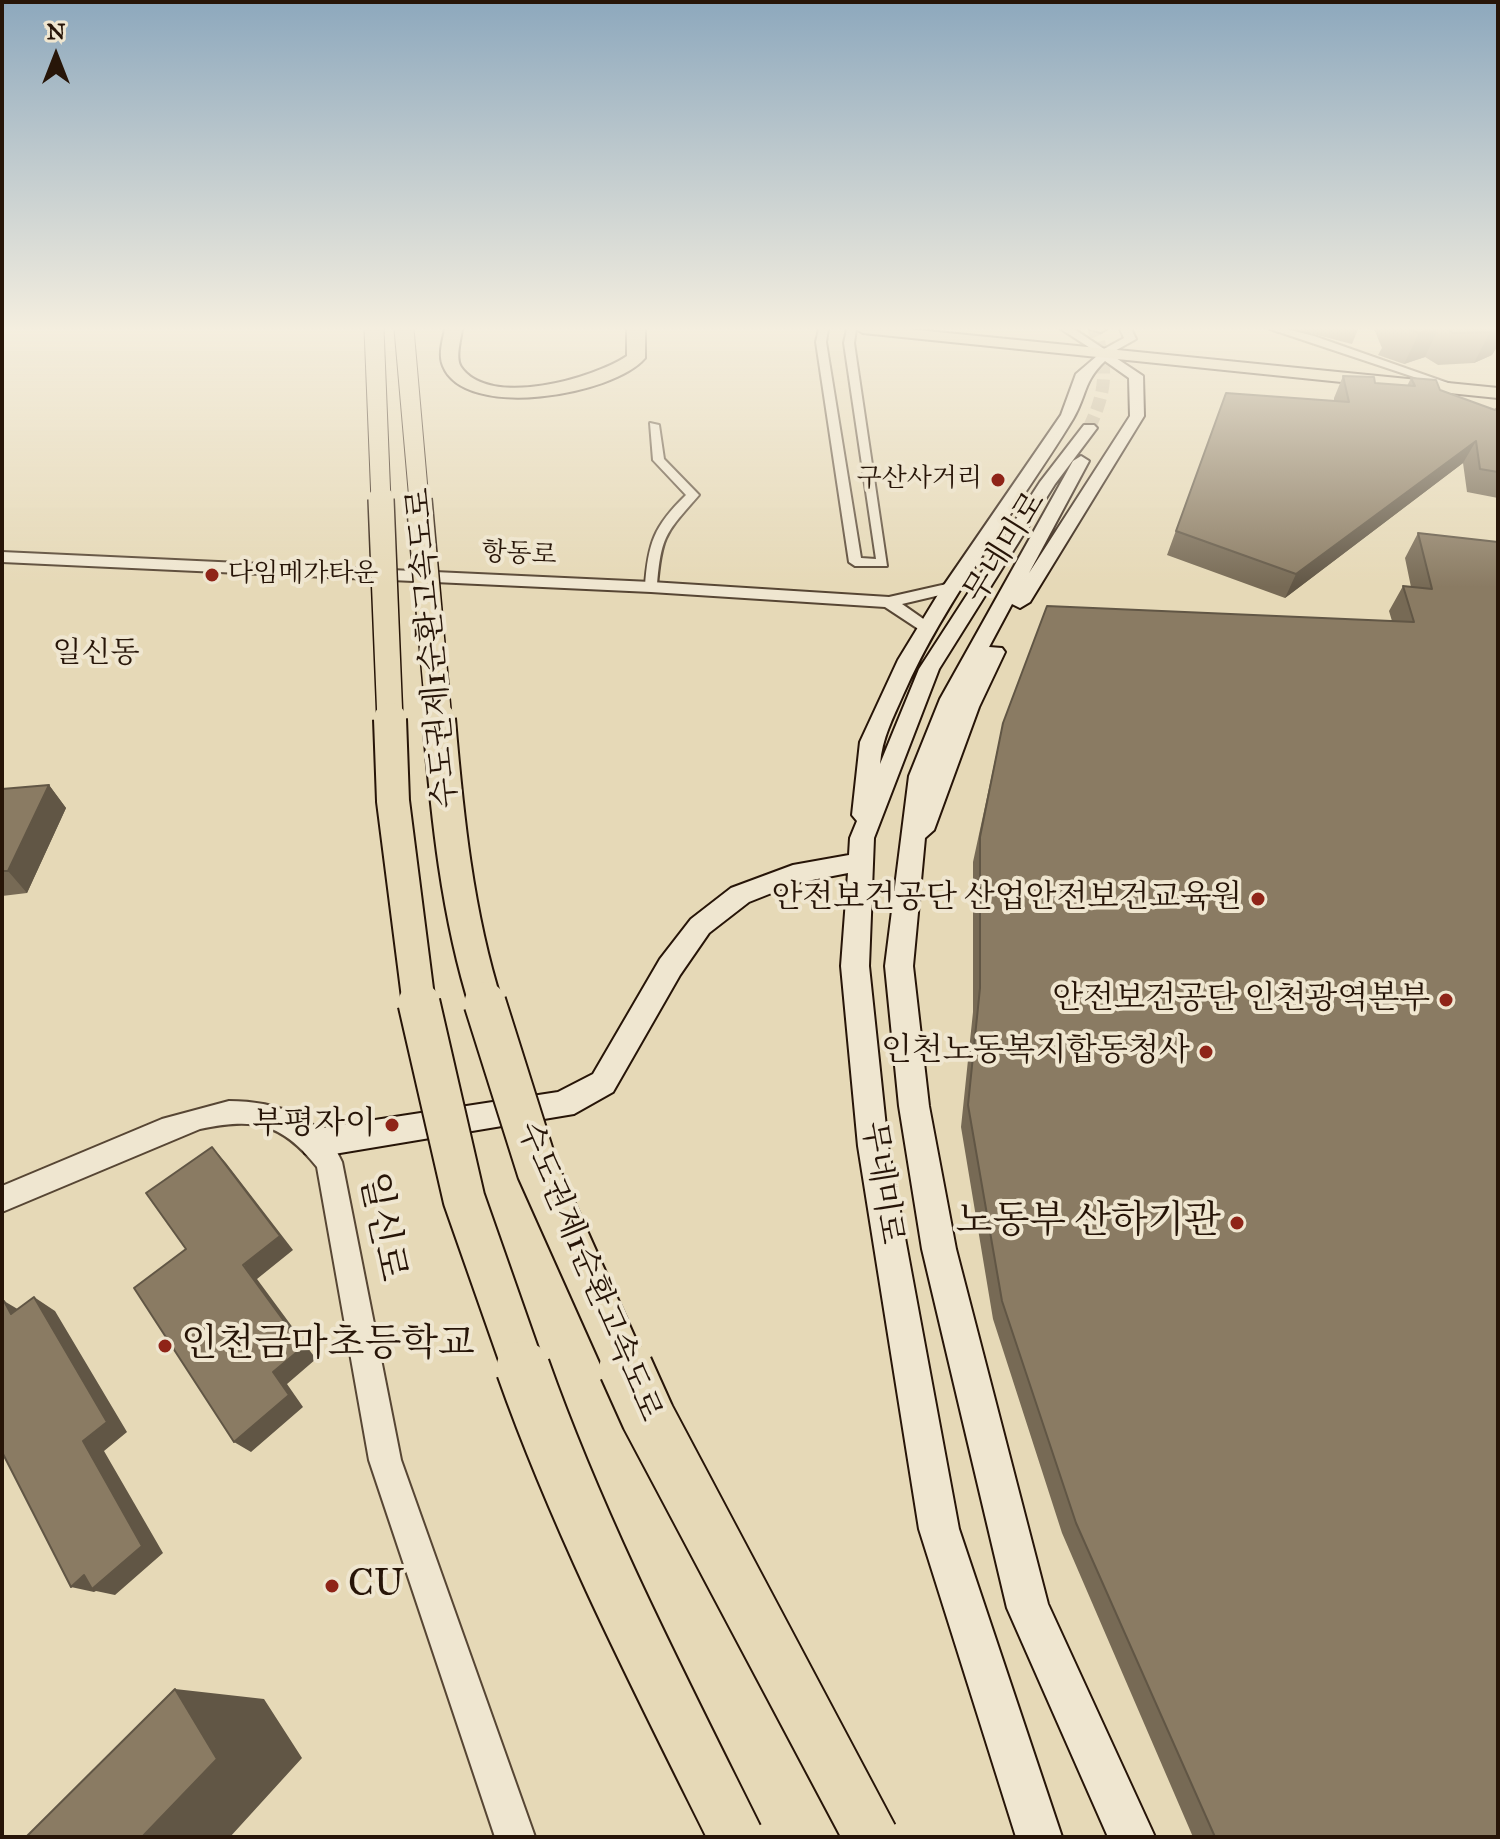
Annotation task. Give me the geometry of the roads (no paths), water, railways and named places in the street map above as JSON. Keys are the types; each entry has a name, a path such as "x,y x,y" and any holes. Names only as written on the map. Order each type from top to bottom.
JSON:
{"highway":[{"name":"수도권제1순환고속도로","path":"377,415 393,801 416,990 464,1199 546,1432 655,1673 736,1837"},
{"name":"수도권제1순환고속도로","path":"412,415 445,788 472,961 538,1171 648,1417 871,1837"}],"main road":[{"path":"316,1143 563,1105 603,1083 670,967 700,926 740,895 862,850 871,742 908,660 951,588 1068,415"},
{"path":"913,852 948,769 968,707 1017,607 1125,439 1137,415"},
{"path":"1057,432 1085,425 1108,429 1125,439"},
{"name":"무네미로","path":"1039,1837 939,1529 873,1146 855,966 862,850 929,669 1048,482 1089,428 1091,443 951,699 920,776 899,966 914,1106 939,1249 1028,1608 1132,1837"}],"street":[{"path":"832,415 855,562 883,563 860,415"},
{"path":"651,587 655,538 665,521 693,495 659,460 654,425"},
{"name":"항동로","path":"2,557 651,587 889,602 951,588"},
{"path":"889,602 926,629"},
{"name":"일신로","path":"2,1199 196,1117 234,1111 267,1115 293,1124 316,1143 329,1162 385,1460 515,1837"}],"tunnel":[{"path":"1089,428 1094,415"}],"place":[{"name":"구산사거리","path":"998,480"},
{"name":"다임메가타운","path":"212,575"},
{"name":"안전보건공단 산업안전보건교육원","path":"1258,899"},
{"name":"안전보건공단 인천광역본부","path":"1446,1000"},
{"name":"인천노동복지합동청사","path":"1206,1052"},
{"name":"부평자이","path":"392,1125"},
{"name":"노동부 산하기관","path":"1237,1223"},
{"name":"인천금마초등학교","path":"165,1346"},
{"name":"CU","path":"332,1586"}],"district":[{"name":"일신동","path":"96,655"}]}
